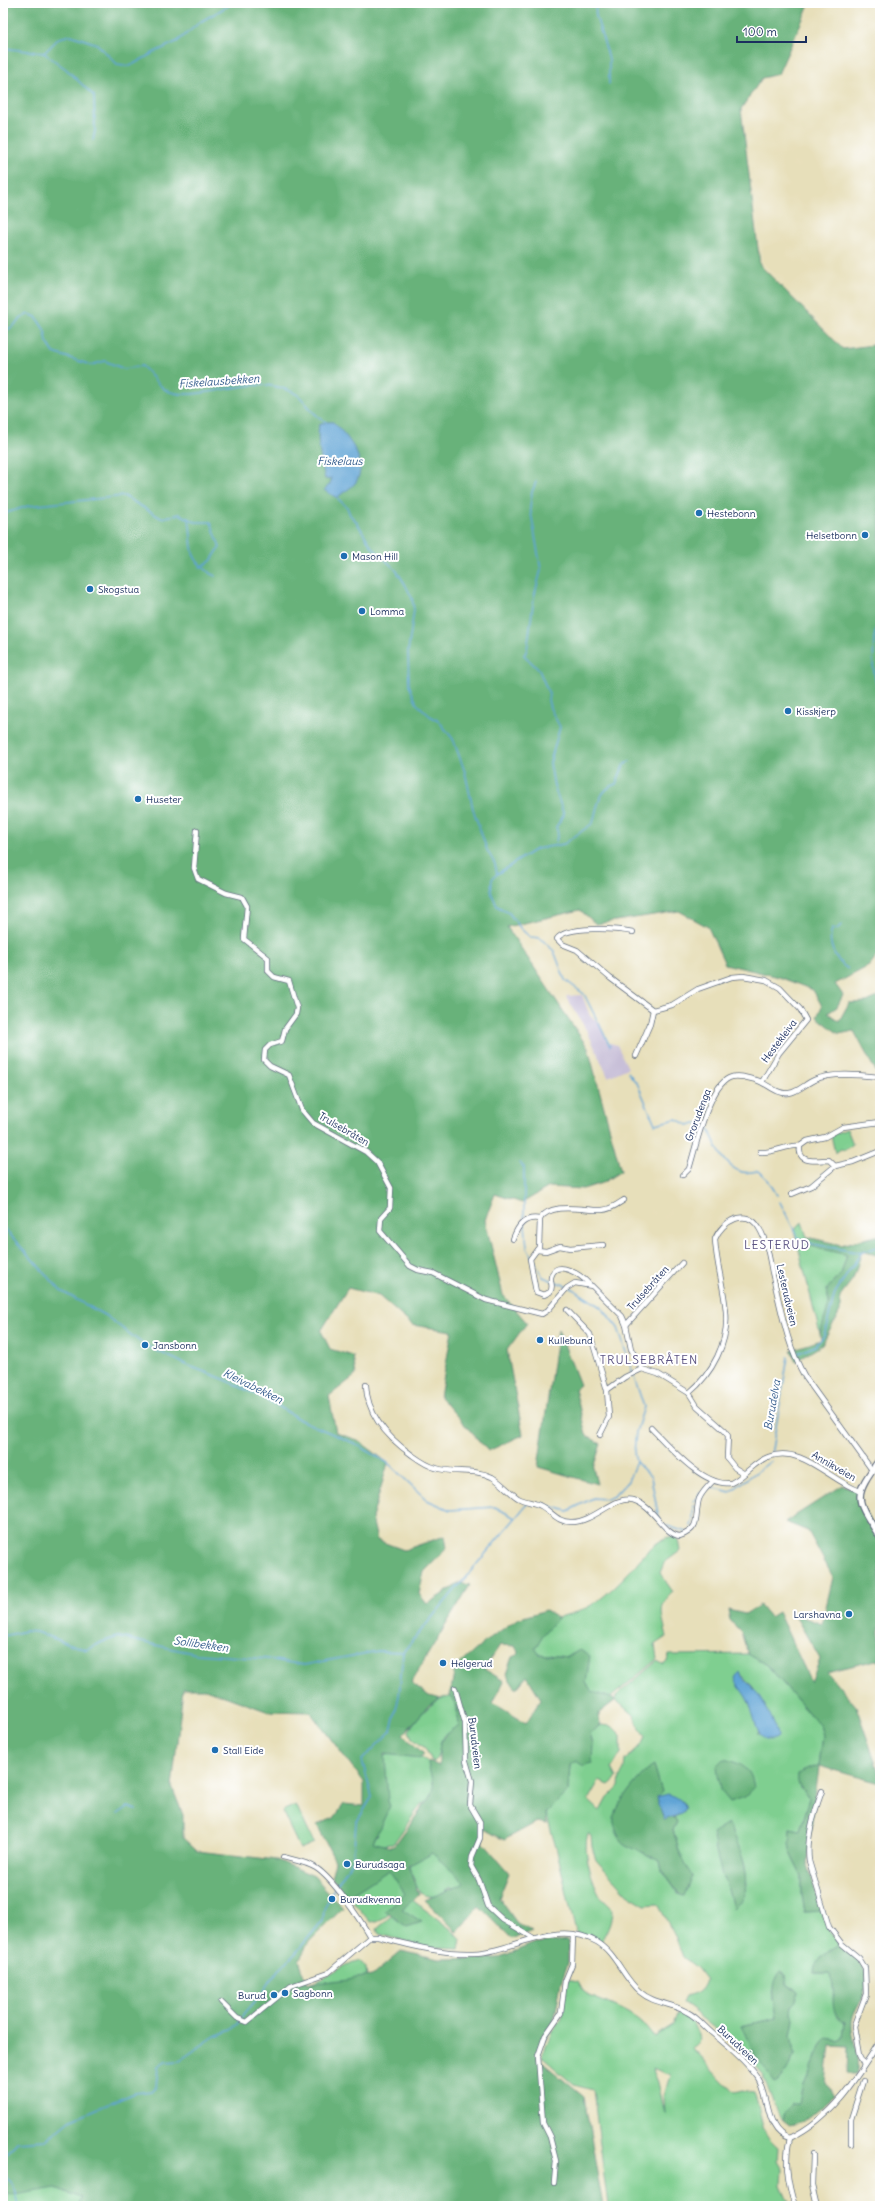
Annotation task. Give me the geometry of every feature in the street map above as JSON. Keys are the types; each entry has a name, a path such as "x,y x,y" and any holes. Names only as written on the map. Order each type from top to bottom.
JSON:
{"street":[{"name":"Trulsebråten","path":"197,830 194,868 198,879 226,893 242,897 246,906 244,939 268,958 268,971 270,975 285,978 292,984 297,1008 296,1014 288,1024 282,1040 270,1045 265,1050 264,1060 270,1066 291,1077 302,1110 313,1123 366,1152 377,1162 391,1188 392,1203 390,1208 381,1218 380,1231 402,1258 418,1270 433,1273 486,1300 538,1314 548,1310 568,1288 575,1283 592,1286"},
{"path":"633,932 601,928 564,933 557,939 562,944 577,950 610,978 653,1010 650,1024 636,1056"},
{"name":"Hestekleiva","path":"653,1010 672,1005 698,989 738,976 766,980 773,983 788,996 806,1020 779,1053 762,1082"},
{"name":"Grorudenga","path":"683,1175 689,1169 710,1102 722,1084 736,1076 762,1082 779,1092 789,1093 826,1076 880,1077"},
{"path":"760,1152 773,1152 791,1146 800,1146 807,1141 825,1137 844,1127 880,1122"},
{"path":"800,1146 799,1151 802,1158 806,1161 829,1160 835,1166"},
{"path":"792,1194 810,1186 835,1166 853,1162 880,1151"},
{"path":"513,1238 518,1227 524,1220 529,1218 540,1219 549,1211 582,1208 602,1210 624,1200"},
{"name":"Lesterudveien","path":"689,1393 703,1380 712,1367 725,1334 726,1313 715,1239 718,1231 730,1220 746,1218 755,1222 765,1239 784,1324 796,1361 872,1470"},
{"name":"Trulsebråten","path":"540,1219 540,1242 537,1250 531,1257 530,1262 535,1290 539,1294 544,1295 550,1292 552,1286 552,1276 555,1270 559,1268 576,1272 614,1306 626,1325 631,1349 642,1369"},
{"path":"537,1250 546,1251 560,1246 570,1248 603,1245"},
{"name":"Trulsebråten","path":"626,1325 682,1263"},
{"path":"566,1310 590,1334 607,1390 609,1417 600,1435"},
{"path":"607,1390 625,1377 642,1369 658,1374 689,1393 700,1409 725,1431 728,1436 726,1458 735,1468 743,1473"},
{"path":"366,1385 366,1393 371,1409 383,1430 397,1444 435,1468 485,1474 498,1481 519,1498 535,1504 558,1519 573,1522 594,1517 618,1502 633,1500 650,1509 668,1531 680,1536 689,1532 695,1524 700,1498 710,1484 679,1457 651,1428"},
{"name":"Annikveien","path":"710,1484 731,1483 743,1473 770,1456 790,1454 811,1462 846,1486 860,1491"},
{"path":"880,1459 860,1491 859,1498 862,1507 880,1537"},
{"name":"Burudveien","path":"455,1688 465,1723 466,1761 472,1781 470,1805 480,1822 480,1838 472,1857 472,1866 479,1880 488,1906 503,1920 532,1937"},
{"path":"822,1791 813,1820 808,1854 809,1861 829,1927 842,1944 859,1958 865,1968 866,1994 857,2012 854,2026 859,2055 864,2064"},
{"path":"221,2002 243,2020 291,1986 328,1973 370,1937 357,1917 325,1875 314,1867 283,1857"},
{"name":"Burudveien","path":"370,1937 378,1937 429,1951 455,1953 503,1949 532,1937 554,1933 588,1938 601,1945 638,1991 656,2002 688,2013 741,2058 751,2068 765,2090 774,2126 778,2133 790,2138"},
{"path":"554,2183 556,2161 550,2137 542,2123 538,2056 545,2036 561,2013 565,1981 572,1964 573,1935"},
{"path":"795,2206 788,2174 788,2145 790,2138 811,2125 846,2093 880,2041"},
{"path":"851,2144 851,2119 863,2081"},
{"path":"880,2091 880,2121"},
{"path":"813,2155 812,2185 817,2206"}],"shaded area":[{"path":"582,995 590,1016 600,1023 607,1042 617,1045 628,1068 608,1077 588,1033 566,996"}],"green space":[{"path":"3,3 810,3 778,74 762,78 741,109 760,265 843,349 880,344 880,952 869,966 835,984 843,995 837,1007 828,1013 839,1021 849,1003 867,1002 877,997 880,1001 880,1073 876,1072 854,1031 839,1034 817,1017 822,1006 813,990 779,977 725,964 708,927 679,911 596,924 580,910 507,927 588,1048 621,1171 602,1183 583,1189 549,1187 522,1203 495,1194 485,1220 503,1295 527,1323 507,1350 523,1435 488,1451 440,1397 452,1331 412,1325 379,1296 348,1288 321,1331 330,1349 353,1356 356,1375 329,1396 336,1433 358,1440 388,1463 372,1518 377,1540 404,1550 445,1536 447,1548 424,1572 419,1594 427,1604 460,1583 470,1585 411,1682 429,1696 440,1699 429,1705 403,1735 424,1754 419,1758 385,1754 388,1801 390,1806 373,1842 390,1847 394,1846 428,1800 434,1788 428,1764 429,1761 439,1766 441,1741 443,1737 459,1725 457,1709 450,1696 455,1668 486,1641 517,1619 546,1610 558,1618 543,1635 535,1648 539,1654 567,1657 580,1650 590,1656 586,1683 592,1691 616,1700 599,1713 600,1725 590,1734 593,1744 592,1763 583,1766 576,1761 570,1765 568,1791 546,1813 547,1824 537,1822 504,1840 484,1829 483,1842 509,1873 499,1898 517,1923 532,1931 512,1939 479,1906 457,1932 425,1900 465,1883 432,1853 408,1866 419,1895 402,1909 422,1922 407,1927 385,1911 405,1894 389,1870 346,1898 331,1878 335,1861 317,1825 334,1818 344,1804 364,1806 364,1782 310,1712 266,1711 205,1689 183,1689 172,1787 183,1815 183,1838 197,1851 277,1860 314,1876 343,1908 309,1942 299,1960 308,1984 372,1976 401,1951 439,1959 498,1958 535,1943 568,1940 568,1963 561,1983 555,2016 537,2058 584,2097 603,2206 79,2206 81,2198 56,2188 14,2195 3,2192","holes":["322,454 355,483 340,495 330,484 333,477 325,479","500,1645 515,1646 519,1654 512,1657 506,1674 516,1689 527,1676 541,1699 526,1723 493,1703 504,1681 484,1669"]},
{"path":"847,1129 853,1144 845,1150 841,1149 835,1153 831,1135"},
{"path":"802,1222 807,1237 807,1245 847,1255 841,1274 827,1289 829,1304 820,1334 794,1230"},
{"path":"880,1235 880,1256 862,1251 853,1279 840,1296 840,1311 822,1345 796,1361 791,1350 821,1340 820,1334 829,1304 827,1289 841,1274 847,1255 807,1245 807,1237 841,1245"},
{"path":"558,1329 580,1385 575,1389 586,1435 601,1444 593,1468 597,1484 538,1467"},
{"path":"843,1485 860,1491 860,1503 880,1537 880,1662 876,1660 827,1672 856,1706 880,1776 880,1783 819,1766 807,1861 821,1911 805,1912 802,1894 802,1877 791,1855 789,1844 790,1829 800,1831 810,1798 799,1785 798,1774 819,1765 823,1735 820,1726 768,1666 748,1654 741,1632 730,1620 728,1610 745,1614 760,1605 770,1617 778,1612 811,1682 820,1659 794,1614 822,1624 833,1577 808,1531 785,1522"},
{"path":"674,1536 678,1540 680,1551 664,1563 660,1573 673,1592 664,1603 662,1613 667,1637 655,1645 657,1659 609,1699 592,1691 586,1683 580,1650 567,1657 539,1654 535,1648 556,1619 581,1610 597,1602 621,1581 655,1544"},
{"path":"748,1654 768,1666 820,1726 823,1735 819,1765 799,1788 810,1798 800,1831 790,1829 791,1855 802,1877 802,1894 805,1912 821,1911 829,1930 840,1944 821,1957 814,1973 828,1973 832,1979 838,2018 845,2022 843,2038 838,2041 826,2039 822,2043 803,2085 799,2104 785,2111 783,2120 776,2109 762,2075 755,2066 729,2040 682,2003 685,1997 701,1990 706,1980 697,1968 683,1957 676,1938 658,1904 645,1905 627,1894 596,1860 592,1847 591,1836 588,1834 586,1848 591,1875 601,1897 611,1907 612,1915 601,1941 576,1933 557,1851 546,1813 568,1791 570,1765 593,1744 590,1734 600,1725 612,1726 621,1735 621,1753 612,1768 617,1778 609,1785 599,1781 588,1800 600,1811 607,1798 619,1786 620,1776 624,1770 625,1760 642,1744 645,1737 633,1715 616,1700 616,1696 657,1661 663,1664 667,1661 669,1655","holes":["739,1672 753,1687 765,1710 759,1734","654,1766 662,1792 657,1797 682,1801 685,1808 681,1814 674,1817 677,1822 673,1830 679,1851 692,1876 679,1895 662,1871 660,1861 650,1855","732,1829 745,1866 747,1886 733,1908 727,1884","786,1974 787,1984 794,1988 791,2014 794,2019 791,2035 794,2054 775,2083 741,2026 777,2018 773,1991"]},
{"path":"450,1696 455,1703 460,1723 458,1727 443,1736 437,1758 434,1762 425,1748 412,1738 409,1731 426,1709 438,1700"},
{"path":"399,1753 419,1756 431,1764 437,1781 433,1795 417,1810 393,1844 372,1846 370,1845 378,1834 376,1830 380,1760 387,1755"},
{"path":"724,1759 745,1768 751,1775 754,1788 745,1797 730,1802 720,1790 717,1766"},
{"path":"654,1765 662,1792 657,1797 664,1819 674,1817 677,1822 673,1830 679,1851 692,1876 684,1896 680,1895 662,1871 660,1861 625,1844 618,1836 615,1827 614,1818 624,1797 643,1774"},
{"path":"296,1805 314,1843 300,1849 282,1811"},
{"path":"728,1824 732,1829 740,1849 746,1870 745,1891 741,1901 733,1909 727,1884 722,1876 712,1834"},
{"path":"428,1850 471,1881 459,1890 451,1887 436,1896 429,1896 420,1893 409,1867"},
{"path":"391,1867 408,1892 397,1907 387,1916 370,1922 349,1896"},
{"path":"411,1899 456,1933 461,1939 459,1949 431,1948 379,1934 377,1928"},
{"path":"840,1944 860,1963 866,1975 865,1991 852,2021 857,2054 856,2074 847,2074 848,2047 830,2046 826,2082 833,2096 802,2122 791,2126 783,2120 785,2111 792,2104 799,2104 803,2085 822,2043 826,2039 838,2041 843,2038 845,2022 838,2017 833,2005 832,1979 828,1973 814,1973 819,1960"},
{"path":"360,1960 366,1967 367,1979 298,2008 308,1984 322,1979 346,1965"},
{"path":"781,1971 786,1974 787,1984 797,1991 796,2002 792,2006 791,2014 794,2019 791,2035 794,2054 787,2071 779,2081 775,2083 757,2059 741,2026 777,2018 774,1988 777,1976"},
{"path":"566,1980 578,1982 583,1991 590,1996 617,2007 634,2017 648,2029 654,2037 673,2025 678,2012 692,2021 700,2040 692,2048 734,2093 742,2091 754,2093 767,2136 778,2148 777,2160 782,2169 781,2185 791,2206 608,2206 593,2090 574,2085 542,2057 552,2031 562,2019","holes":["652,2068 670,2075 664,2096 665,2114 658,2082"]},
{"path":"3,2146 56,2188 82,2198 79,2206 3,2206"}],"water":[{"name":"Fiskelaus","path":"326,422 333,422 345,435 355,450 360,466 356,482 352,487 337,498 324,490 330,484 332,478 325,479 318,431 319,425"},
{"path":"739,1672 757,1693 775,1725 777,1737 772,1740 765,1740 761,1736 749,1702 736,1681 735,1678"},
{"path":"668,1794 679,1799 685,1808 681,1814 664,1820 657,1797"}],"waterway":[{"path":"44,53 59,38 71,35 97,44 117,64 130,66 178,41 200,22 233,3"},
{"path":"595,3 596,16 609,59 609,84"},
{"path":"3,48 44,53 66,69 94,96 95,131 93,140"},
{"name":"Fiskelausbekken","path":"3,331 8,330 29,314 36,317 45,331 47,342 54,353 91,365 105,361 124,369 142,366 163,388 176,393 202,393 260,385 279,387 291,391 297,395 315,414 326,422"},
{"path":"536,482 532,492 530,507 541,570 534,597 527,650 524,655 539,670 549,694 548,700 550,708 560,727 550,763 554,786 564,815 556,827 558,833 555,845"},
{"path":"3,514 28,506 124,496 161,518 180,514 189,519 195,558 205,570 215,576"},
{"path":"337,498 347,507 350,515 356,521 372,547 396,570 412,598 414,610 408,651 409,685 417,704 430,716 438,720 453,739 465,772 473,809 487,850 495,864 497,874 492,879 491,892 497,906 509,913 521,929 530,937 540,938 554,951 565,980 584,994 610,1046"},
{"path":"190,519 195,522 211,522 220,547 211,561 200,567"},
{"path":"880,610 874,638 873,666 880,704"},
{"path":"497,874 536,849 564,844 593,823 602,794 610,786 616,784 624,764 630,761"},
{"path":"841,925 837,929 832,929 831,946 836,957 843,966 848,969"},
{"path":"628,1072 638,1085 655,1124 676,1119 688,1125 696,1123 708,1127 720,1154 730,1165 742,1172 758,1171 768,1180 777,1195"},
{"path":"519,1163 524,1167 524,1213 527,1248 543,1277 567,1286"},
{"path":"780,1202 798,1238 813,1244 861,1253"},
{"name":"Kleivabekken","path":"3,1227 61,1291 106,1316 143,1344 189,1366 226,1380 275,1404 300,1420 356,1444 388,1463 427,1500 450,1510 495,1507 515,1518"},
{"name":"Burudelva","path":"796,1354 815,1346 824,1336 835,1293 861,1253 880,1246"},
{"path":"542,1504 568,1511 593,1498 606,1499 614,1496 628,1481 636,1462 634,1452 636,1432 644,1407 618,1328 602,1308 570,1287"},
{"name":"Burudelva","path":"771,1455 788,1357"},
{"name":"Burudelva","path":"712,1487 730,1492 771,1461"},
{"name":"Burudelva","path":"636,1462 651,1477 660,1519"},
{"name":"Burudelva","path":"694,1501 700,1493"},
{"path":"3,2158 17,2142 46,2140 70,2120 135,2093 151,2091 156,2086 158,2068 165,2062 179,2061 215,2036 231,2030 264,1991 278,1970 295,1954 323,1920 324,1909 332,1892 353,1860 356,1823 372,1797 362,1760 391,1731 399,1696 403,1652 528,1503"},
{"name":"Burudelva","path":"691,1526 693,1520 693,1505"},
{"name":"Burudelva","path":"667,1526 686,1532"},
{"name":"Sollibekken","path":"3,1636 26,1631 36,1632 87,1650 102,1642 118,1637 197,1654 268,1659 304,1665 378,1651 403,1652"},
{"path":"118,1814 128,1807 137,1810"},
{"path":"3,2175 13,2185 18,2206"}],"place":[{"name":"Hestebonn","path":"699,513"},
{"name":"Helsetbonn","path":"865,535"},
{"name":"Mason Hill","path":"344,556"},
{"name":"Skogstua","path":"90,589"},
{"name":"Lomma","path":"362,611"},
{"name":"Kisskjerp","path":"788,711"},
{"name":"Huseter","path":"138,799"},
{"name":"Kullebund","path":"540,1340"},
{"name":"Jansbonn","path":"145,1345"},
{"name":"Larshavna","path":"849,1614"},
{"name":"Helgerud","path":"443,1663"},
{"name":"Stall Eide","path":"215,1750"},
{"name":"Burudsaga","path":"347,1864"},
{"name":"Burudkvenna","path":"332,1899"},
{"name":"Sagbonn","path":"285,1993"},
{"name":"Burud","path":"274,1995"}],"district":[{"name":"LESTERUD","path":"777,1244"},
{"name":"TRULSEBRÅTEN","path":"649,1359"}]}
